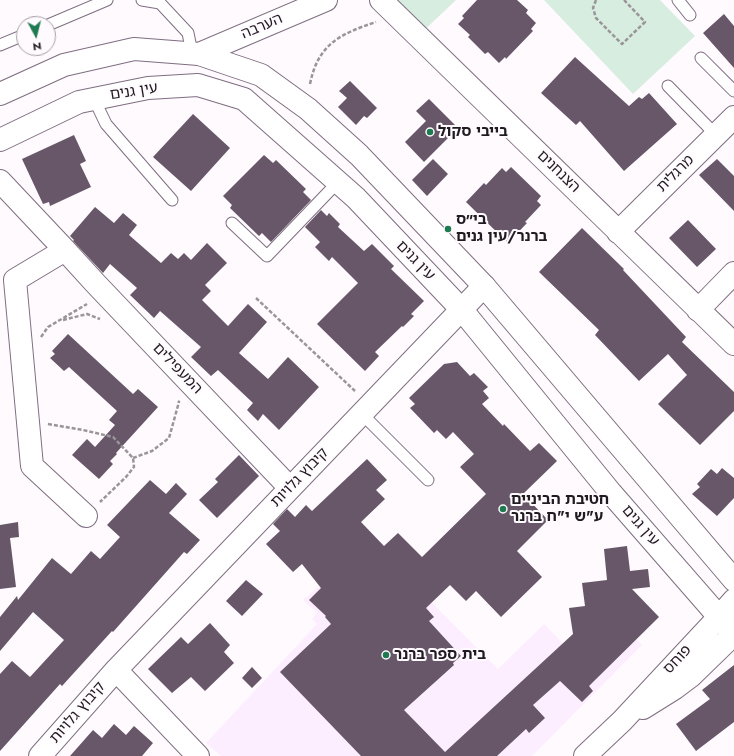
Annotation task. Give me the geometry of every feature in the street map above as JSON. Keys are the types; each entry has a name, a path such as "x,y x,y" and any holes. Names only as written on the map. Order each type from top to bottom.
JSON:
{"street":[{"name":"הערבה","path":"195,53 326,0"},
{"name":"הצנחנים","path":"381,0 734,344"},
{"path":"0,94 64,65 134,49 195,53 261,75 308,109 359,155 484,286 734,580"},
{"name":"עין גנים","path":"0,140 79,102 148,88 198,85 244,100 356,198 462,310 611,493 734,635"},
{"name":"מרגלית","path":"618,232 734,117"},
{"name":"המעפילים","path":"0,181 104,293 290,488"},
{"path":"65,250 16,280 16,287 32,466 86,516"},
{"path":"698,310 734,273"},
{"name":"קיבוץ גלויות","path":"40,756 116,670 484,286"},
{"name":"פוחס","path":"585,756 622,721 734,600"},
{"name":"פוחס","path":"622,721 675,688 691,676 734,635"},
{"name":"קיבוץ גלויות","path":"116,670 198,756"}],"lane":[{"path":"56,22 106,0"},
{"path":"142,0 160,3 188,33 195,53"},
{"path":"678,0 690,15"},
{"path":"0,45 16,38"},
{"path":"701,58 734,91"},
{"path":"668,86 716,135"},
{"path":"94,99 106,124 172,200"},
{"path":"232,223 267,256 338,182"},
{"path":"366,409 428,480"}],"path":[{"path":"596,0 593,8 596,18 622,44 645,22 624,0"},
{"path":"308,109 310,83 317,62 326,47 341,36 359,27 397,15"},
{"path":"40,339 48,327 104,293"},
{"path":"256,298 366,409"},
{"path":"60,320 87,314 100,320"},
{"path":"133,458 152,451 169,438 179,402 174,396"},
{"path":"45,421 49,425 83,430 113,437 133,458 134,467 126,477 86,516"}],"shaded area":[{"name":"בית ספר ברנר","path":"348,562 407,578 498,669 544,624 583,664 623,626 642,645 532,756 221,756 206,743 317,624 312,619 317,613 303,600"}],"green space":[{"path":"381,0 456,0 418,36"},
{"path":"544,0 660,0 695,36 633,94"}],"building":[{"path":"477,0 517,0 528,10 526,13 536,23 531,29 533,31 506,59 505,57 499,63 488,52 485,54 468,37 470,35 458,24 464,18 462,16"},
{"path":"724,14 734,26 734,68 703,33"},
{"path":"575,57 629,106 639,97 642,99 649,93 677,124 624,171 580,121 576,125 541,93"},
{"path":"350,81 377,108 367,118 364,116 356,125 338,107 347,98 339,91"},
{"path":"429,99 458,128 424,162 405,142 426,121 416,111"},
{"path":"193,114 230,148 191,191 153,157"},
{"path":"74,135 86,161 80,164 91,187 50,206 49,202 43,204 22,159"},
{"path":"264,155 273,163 276,160 306,189 303,192 311,200 271,242 262,233 259,236 230,208 232,205 223,196"},
{"path":"433,159 448,174 427,196 412,180"},
{"path":"717,159 734,176 734,211 699,175"},
{"path":"511,167 541,196 537,201 541,205 525,222 527,223 508,243 466,202 484,183 486,185 502,168 506,172"},
{"path":"95,207 114,223 123,213 137,225 129,235 161,263 171,253 178,259 184,253 191,260 207,243 227,263 205,285 211,291 202,300 228,326 248,304 267,322 239,353 268,379 288,357 319,387 279,430 263,414 258,421 247,410 253,403 218,370 211,376 191,357 201,347 160,311 154,318 130,295 137,288 110,264 103,273 73,241 74,240 70,236"},
{"path":"321,210 327,216 329,213 340,224 338,227 364,251 372,244 394,266 391,269 424,301 411,314 414,316 375,352 379,356 365,371 317,324 358,283 332,257 329,261 315,247 320,242 305,227"},
{"path":"688,220 716,249 697,267 669,238"},
{"path":"582,228 624,269 623,270 686,337 682,342 734,392 734,411 700,445 658,404 687,375 668,354 639,381 595,335 599,330 539,272"},
{"path":"68,334 133,394 138,389 158,407 116,453 117,454 110,461 113,464 99,479 72,455 87,439 95,447 115,425 109,420 117,411 69,367 64,371 50,358 55,354 52,351"},
{"path":"457,362 470,376 474,373 488,387 483,391 489,398 482,404 503,426 504,424 530,451 539,443 557,461 523,494 548,520 517,551 542,577 501,617 476,591 466,601 450,585 426,608 434,617 429,621 461,656 453,663 454,665 404,710 445,752 573,634 569,608 585,606 582,583 607,580 604,549 627,546 630,571 648,569 650,587 632,589 659,617 589,686 593,691 582,702 560,681 533,705 545,718 529,733 526,729 497,756 361,756 280,672 331,624 325,617 326,616 309,600 321,588 302,564 293,572 266,544 280,531 273,524 287,509 295,517 306,505 312,511 367,459 387,480 376,490 385,499 361,522 384,546 398,533 422,557 486,494 460,467 474,454 453,432 446,439 437,430 434,433 410,408 415,404 409,398 444,364"},
{"path":"239,455 259,476 217,518 199,500 218,482 215,479"},
{"path":"722,468 734,478 734,498 717,516 692,494 700,487 697,484 711,469 717,474"},
{"path":"150,480 166,494 176,483 187,494 169,513 200,540 187,554 184,552 113,632 112,631 62,686 60,684 0,751 0,674 12,661 30,677 64,640 33,612 0,651 0,617 17,596 18,600 52,558 71,574 91,551 100,559 120,537 107,525"},
{"path":"18,522 19,537 10,538 16,587 0,589 0,525"},
{"path":"246,580 263,594 242,616 226,601"},
{"path":"210,623 230,645 224,652 234,663 205,691 191,677 172,693 148,669 181,637 188,644"},
{"path":"734,665 734,722 696,751 676,724 710,699 702,690"},
{"path":"252,667 262,678 252,688 242,678"},
{"path":"114,724 126,735 134,726 153,743 142,756 70,756 93,730 102,738"}],"place":[{"name":"בייבי סקול","path":"430,132"},
{"name":"בי״ס ברנר/עין גנים","path":"448,229"},
{"name":"חטיבת הביניים ע\"ש י\"ח ברנר","path":"503,509"},
{"name":"בית ספר ברנר","path":"386,655"}]}
